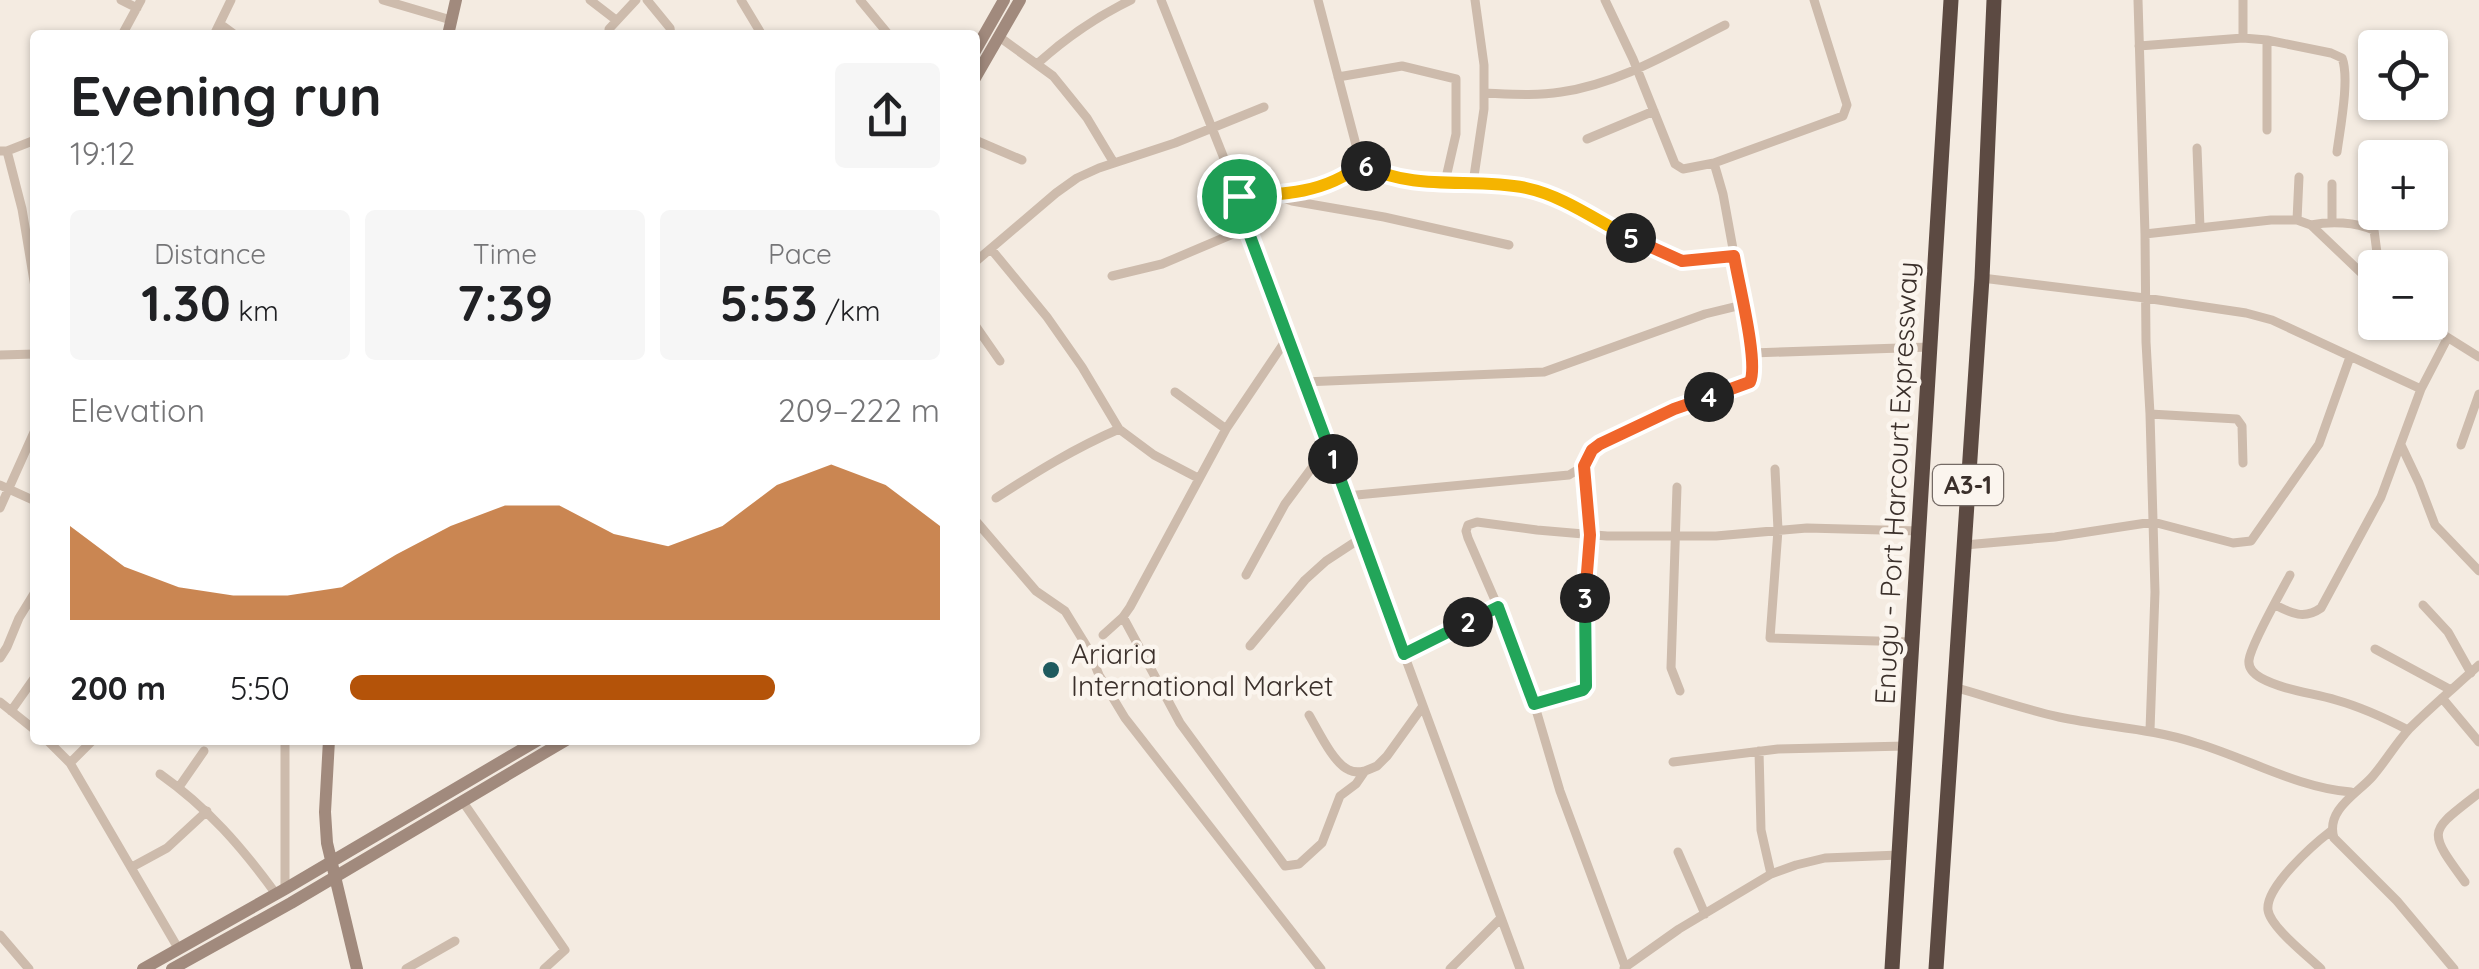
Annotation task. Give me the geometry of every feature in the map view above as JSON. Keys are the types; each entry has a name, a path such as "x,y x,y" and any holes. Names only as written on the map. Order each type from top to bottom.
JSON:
{"highway":[{"name":"Enugu - Port Harcourt Expressway","path":"1892,969 1950,0"},
{"name":"A3-1","path":"1936,969 1982,278 1994,0"}],"main road":[{"path":"449,30 456,0"},
{"path":"980,43 1004,0"},
{"path":"980,69 1020,0"},
{"path":"329,745 327,843 356,969"},
{"path":"172,969 530,745"},
{"path":"143,969 280,892 462,802 558,745"}],"street":[{"path":"121,0 139,4 125,30"},
{"path":"217,30 232,0"},
{"path":"383,0 452,20"},
{"path":"590,0 616,20"},
{"path":"609,30 636,0"},
{"path":"647,0 670,30"},
{"path":"742,0 759,30"},
{"path":"860,0 885,30"},
{"path":"1038,62 1100,14 1131,0"},
{"path":"1160,0 1239,196 1247,228 1520,969"},
{"path":"1318,0 1361,164"},
{"path":"1473,183 1484,109 1475,0"},
{"path":"1604,0 1678,168 1683,169 1714,163 1844,116 1847,104 1814,0"},
{"path":"2138,0 2153,522 2150,730"},
{"path":"2242,38 2243,0"},
{"path":"220,24 228,30"},
{"path":"1484,93 1533,95 1607,81 1725,25"},
{"path":"998,36 1053,76 1087,118 1114,163"},
{"path":"2140,46 2242,38 2342,58 2345,66 2337,152"},
{"path":"2267,40 2268,130"},
{"path":"1338,77 1402,66 1456,79 1456,134 1444,182"},
{"path":"980,257 1077,178 1264,107"},
{"path":"1587,140 1654,111"},
{"path":"30,142 3,151 22,209 30,257"},
{"path":"980,142 1022,160"},
{"path":"2198,148 2200,228"},
{"path":"1534,704 1586,686 1585,600 1590,535 1584,466 1592,450 1674,409 1750,382 1753,376 1723,194 1714,163"},
{"path":"1239,196 1314,188 1341,178 1361,164"},
{"path":"1361,164 1390,176 1524,188 1548,194 1682,261 1734,256"},
{"path":"2297,220 2298,178"},
{"path":"2332,184 2332,222"},
{"path":"1274,195 1509,245"},
{"path":"2146,234 2297,220 2311,225 2358,270"},
{"path":"2311,225 2332,222 2366,226 2374,230 2377,250"},
{"path":"1112,276 1162,264 1247,228"},
{"path":"991,249 1082,367 1119,429 1198,478"},
{"path":"1982,278 2246,313 2272,320 2422,389"},
{"path":"1304,382 1544,372 1706,314 1742,305"},
{"path":"980,332 1000,361"},
{"path":"1103,635 1123,617 1226,428 1288,337"},
{"path":"2448,339 2479,357"},
{"path":"2275,605 2303,616 2321,608 2380,497 2422,389 2446,340"},
{"path":"1752,353 1930,348"},
{"path":"0,354 30,354"},
{"path":"1964,545 2055,537 2153,522 2233,544 2251,541 2320,444 2350,357"},
{"path":"1176,392 1226,428"},
{"path":"2461,445 2479,394"},
{"path":"2150,414 2238,418 2242,426 2243,463"},
{"path":"996,498 1044,466 1119,429"},
{"path":"0,508 4,487 30,439"},
{"path":"2401,445 2435,525 2479,571"},
{"path":"1246,574 1285,504 1328,446"},
{"path":"1346,496 1569,474 1584,466"},
{"path":"1775,469 1778,530 1770,638 1912,642"},
{"path":"4,487 30,499"},
{"path":"1677,487 1672,668 1680,691"},
{"path":"1899,855 1825,858 1772,874 1624,968 1560,791 1534,704 1468,538 1468,525 1477,522 1590,535 1677,536 1808,528 1918,530"},
{"path":"980,526 1036,591 1064,611 1090,650 1099,675 1124,718 1321,969"},
{"path":"1250,646 1305,580 1362,538"},
{"path":"2290,575 2248,661 2251,670 2285,687 2339,700 2408,730"},
{"path":"0,658 30,600"},
{"path":"1953,687 2060,717 2150,730 2198,743 2304,782 2351,792 2359,790 2408,730 2475,669 2423,605"},
{"path":"1404,654 1498,607"},
{"path":"1123,617 1180,723 1284,866 1299,864 1316,849 1340,796 1366,771"},
{"path":"2375,649 2451,690"},
{"path":"11,711 30,683"},
{"path":"2442,698 2479,742"},
{"path":"0,702 30,726"},
{"path":"1309,715 1334,756 1346,770 1356,772 1377,766 1423,706"},
{"path":"52,745 70,763 178,948"},
{"path":"70,763 88,745"},
{"path":"280,892 285,745"},
{"path":"1673,762 1759,751 1906,746"},
{"path":"179,788 204,751"},
{"path":"1759,751 1761,830 1772,874"},
{"path":"160,774 207,811 280,892"},
{"path":"2351,792 2335,819 2334,838 2396,901 2454,969"},
{"path":"2465,882 2443,852 2438,832 2447,818 2479,793"},
{"path":"462,802 566,950 544,969"},
{"path":"132,868 167,848 207,811"},
{"path":"2321,969 2273,922 2268,911 2277,886 2332,831"},
{"path":"1678,852 1705,914"},
{"path":"1450,969 1500,918"},
{"path":"0,936 29,969"},
{"path":"406,969 454,941"}],"place":[{"name":"Ariaria International Market","path":"1051,670"}],"route":[{"path":"1361,164 1390,176 1418,181 1499,184 1548,194 1682,261 1734,256 1752,353 1750,382 1674,409 1600,444 1584,466 1590,535 1585,600 1587,680 1583,690 1534,704 1498,607 1404,654 1247,228 1239,196 1314,188 1341,178 1361,164"}]}
